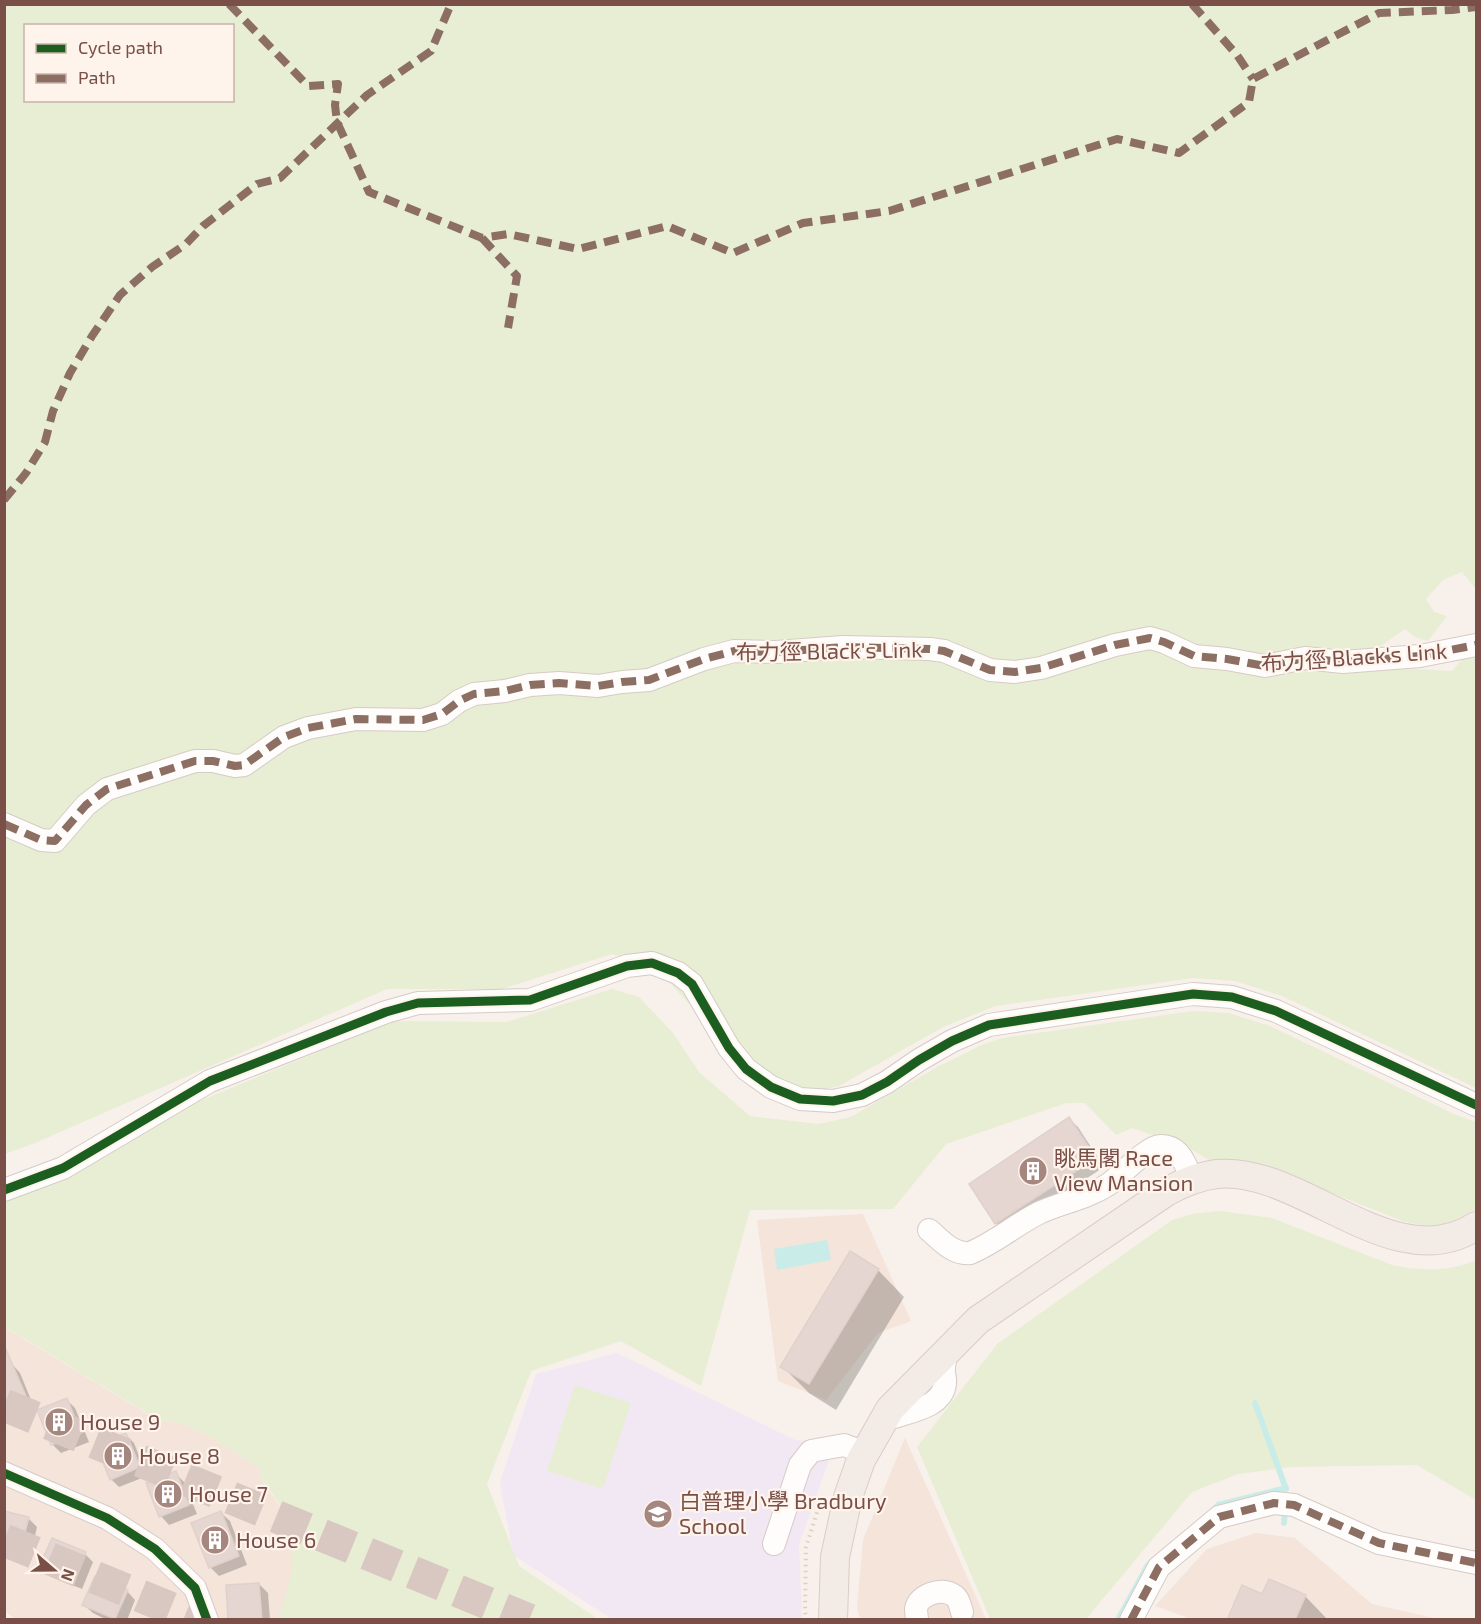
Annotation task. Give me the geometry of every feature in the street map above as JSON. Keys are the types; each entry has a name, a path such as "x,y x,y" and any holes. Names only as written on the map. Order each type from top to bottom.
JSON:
{"main road":[{"path":"833,1620 832,1590 837,1545 848,1497 865,1453 890,1409 978,1320 1166,1192 1191,1180 1218,1174 1254,1178 1281,1187 1370,1226 1413,1239 1456,1237 1476,1226"}],"street":[{"name":"布力徑 Black's Link","path":"4,824 41,840 55,841 90,801 107,789 195,761 244,765 278,741 303,729 356,719 423,720 442,714 459,701 474,694 506,691 530,685 559,683 598,686 649,680 704,659 734,651 776,652 843,647 930,649 944,651 990,670 1015,672 1041,668 1142,639 1160,640 1194,656 1265,666 1305,658 1343,662 1420,656 1476,645"},
{"path":"4,1190 63,1168 210,1081 386,1012 418,1003 530,1000 627,966 652,963 670,968 692,984 729,1048 746,1069 771,1088 800,1099 833,1101 862,1095 879,1088 952,1041 999,1022 1180,995 1209,994 1245,1000 1276,1011 1476,1105"},
{"path":"929,1230 956,1252 970,1253 1041,1212 1076,1200 1106,1186 1132,1166 1150,1148 1157,1146 1170,1148 1176,1152 1187,1166 1191,1180"},
{"path":"774,1544 800,1465 811,1451 844,1445 865,1453"},
{"path":"4,1473 107,1518 155,1549 195,1588 207,1620"},
{"path":"1131,1620 1159,1568 1219,1517 1284,1504 1379,1543 1476,1563"},
{"path":"918,1620 916,1609 919,1603 929,1594 937,1592 954,1595 962,1612"}],"shaded area":[{"path":"863,1214 911,1321 878,1333 826,1400 778,1381 757,1220"},
{"path":"4,1327 161,1422 176,1421 211,1437 262,1470 260,1477 285,1514 294,1556 289,1592 278,1619 16,1620 5,1611"},
{"name":"白普理小學 Bradbury School","path":"617,1353 795,1440 835,1443 799,1545 802,1619 612,1619 513,1555 500,1482 536,1374"},
{"path":"905,1438 986,1619 860,1619 857,1608 863,1540"},
{"path":"1256,1533 1295,1538 1372,1604 1438,1619 1191,1619 1155,1606 1207,1549"}],"green space":[{"path":"5,5 1476,5 1476,589 1462,572 1443,580 1426,599 1434,612 1447,616 1428,641 1415,637 1405,629 1368,655 1400,668 1452,671 1467,653 1476,651 1476,1088 1282,996 1235,981 1193,978 996,1006 945,1026 839,1086 817,1091 764,1085 656,968 612,954 502,989 387,989 5,1154"},
{"path":"612,989 639,997 673,1033 699,1072 750,1116 818,1124 851,1117 937,1067 1002,1038 1193,1011 1229,1013 1270,1026 1454,1114 1476,1122 1476,1209 1451,1222 1439,1225 1427,1226 1405,1222 1284,1174 1219,1166 1187,1147 1132,1128 1116,1135 1085,1103 1066,1103 946,1144 893,1209 750,1210 701,1386 621,1341 531,1371 487,1484 519,1566 598,1619 278,1619 290,1581 291,1543 283,1511 260,1477 262,1470 211,1437 176,1421 162,1422 5,1327 4,1201 175,1111 394,1021 507,1022"},
{"path":"1219,1211 1272,1218 1392,1265 1434,1269 1455,1267 1476,1260 1476,1500 1417,1465 1290,1467 1238,1474 1192,1492 1086,1619 990,1619 917,1447 997,1344 1172,1220 1192,1214"},
{"path":"575,1385 631,1403 603,1489 547,1471"}],"water":[{"path":"827,1240 831,1260 777,1270 774,1249"}],"building":[{"name":"眺馬閣 Race View Mansion","path":"1069,1117 1096,1158 995,1224 969,1184"},
{"path":"850,1251 879,1269 809,1384 780,1367"},
{"path":"4,1345 26,1396 4,1405"},
{"name":"House 9","path":"67,1398 81,1433 51,1445 37,1410"},
{"name":"House 8","path":"126,1433 140,1467 110,1480 96,1445"},
{"name":"House 7","path":"176,1471 189,1505 159,1517 146,1483"},
{"path":"4,1511 29,1517 21,1548 4,1544"},
{"name":"House 6","path":"221,1511 239,1556 209,1568 191,1523"},
{"path":"52,1538 86,1552 73,1582 39,1567"},
{"path":"95,1576 128,1590 115,1619 82,1605"},
{"path":"1269,1579 1306,1595 1295,1620 1227,1620 1242,1585 1262,1594"},
{"path":"259,1583 262,1620 228,1620 226,1585"}],"waterway":[{"path":"1255,1403 1286,1489"},
{"path":"1213,1510 1218,1505 1286,1488"},
{"path":"1284,1523 1285,1509"},
{"path":"1118,1620 1152,1561"}],"tunnel":[{"path":"4,1405 529,1620"},
{"path":"4,1540 199,1620"}],"marked path":[{"path":"229,4 308,86 338,84 335,105 337,122 369,192 482,238 508,234 578,249 667,226 733,253 803,223 889,211 1117,139 1179,153 1249,102 1253,79 1379,13 1476,7"},
{"path":"4,500 26,473 45,442 53,411 70,373 120,295 152,267 186,244 203,226 257,184 280,178 367,95 431,51 451,4"},
{"path":"1192,4 1237,55 1253,79"},
{"path":"482,238 517,276 508,328"},
{"path":"4,824 41,840 55,841 86,805 107,789 195,761 244,765 284,737 308,728 356,719 423,720 442,714 459,701 474,694 505,691 530,685 559,683 598,686 649,680 704,659 734,651 776,652 843,647 930,649 944,651 990,670 1015,672 1041,668 1115,645 1150,638 1194,656 1265,666 1305,658 1343,662 1420,656 1476,645"},
{"path":"1131,1620 1159,1567 1219,1517 1274,1503 1294,1505 1379,1543 1476,1563"}],"cycle path":[{"path":"4,1190 63,1168 210,1081 386,1012 418,1003 530,1000 627,966 652,963 678,973 692,984 729,1048 746,1069 771,1087 800,1099 833,1101 862,1095 952,1041 989,1025 1193,994 1232,997 1276,1011 1476,1105"},
{"path":"4,1473 107,1518 155,1549 195,1588 207,1620"}],"place":[{"name":"眺馬閣 Race View Mansion","path":"1033,1171"},
{"name":"House 9","path":"59,1422"},
{"name":"House 8","path":"118,1456"},
{"name":"House 7","path":"168,1494"},
{"name":"白普理小學 Bradbury School","path":"658,1514"},
{"name":"House 6","path":"215,1540"}]}
